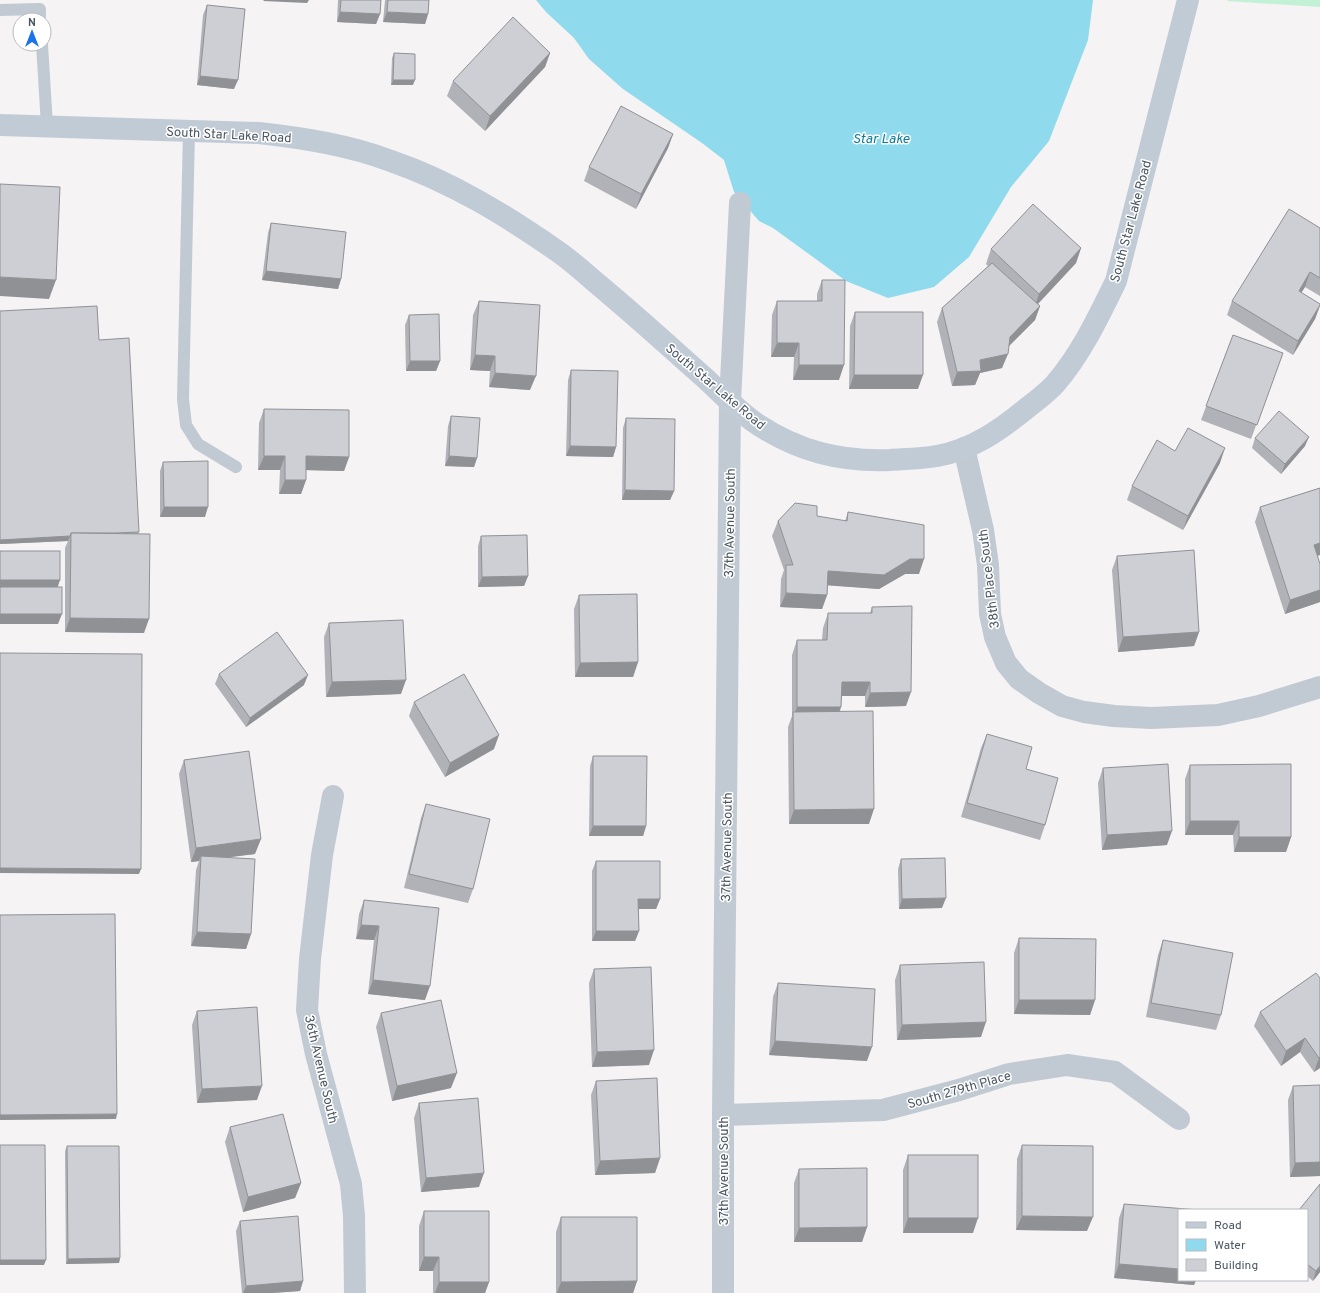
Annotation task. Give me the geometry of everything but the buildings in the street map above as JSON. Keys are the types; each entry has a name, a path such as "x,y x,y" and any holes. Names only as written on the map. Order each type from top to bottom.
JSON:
{"street":[{"name":"South Star Lake Road","path":"0,125 259,133 300,138 352,149 390,160 467,194 562,254 753,421 780,438 828,455 850,459 915,459 938,456 964,448 989,436 1012,420 1054,384 1084,342 1100,315 1116,281 1188,0"},
{"name":"37th Avenue South","path":"723,1293 723,1115 730,401 740,203"},
{"name":"38th Place South","path":"964,448 983,530 988,565 990,614 995,637 1006,663 1019,679 1039,693 1062,706 1084,712 1114,716 1184,718 1218,714 1259,706 1320,687"},
{"name":"36th Avenue South","path":"332,796 322,855 310,959 308,1010 316,1054 351,1184 354,1216 355,1293"},
{"name":"South 279th Place","path":"723,1115 883,1110 959,1090 1009,1074 1068,1065 1114,1072 1179,1119"}],"lane":[{"path":"0,10 40,9 40,12"},
{"path":"42,52 47,126"},
{"path":"189,131 183,399 186,425 198,444 236,468"}],"green space":[{"path":"1320,0 1320,7 1227,1"}],"water":[{"name":"Star Lake","path":"536,0 1093,0 1088,40 1049,141 1011,187 969,257 934,287 888,298 846,281 773,228 759,221 734,192 724,160 702,143 623,89 589,59 574,38 546,12"}]}
